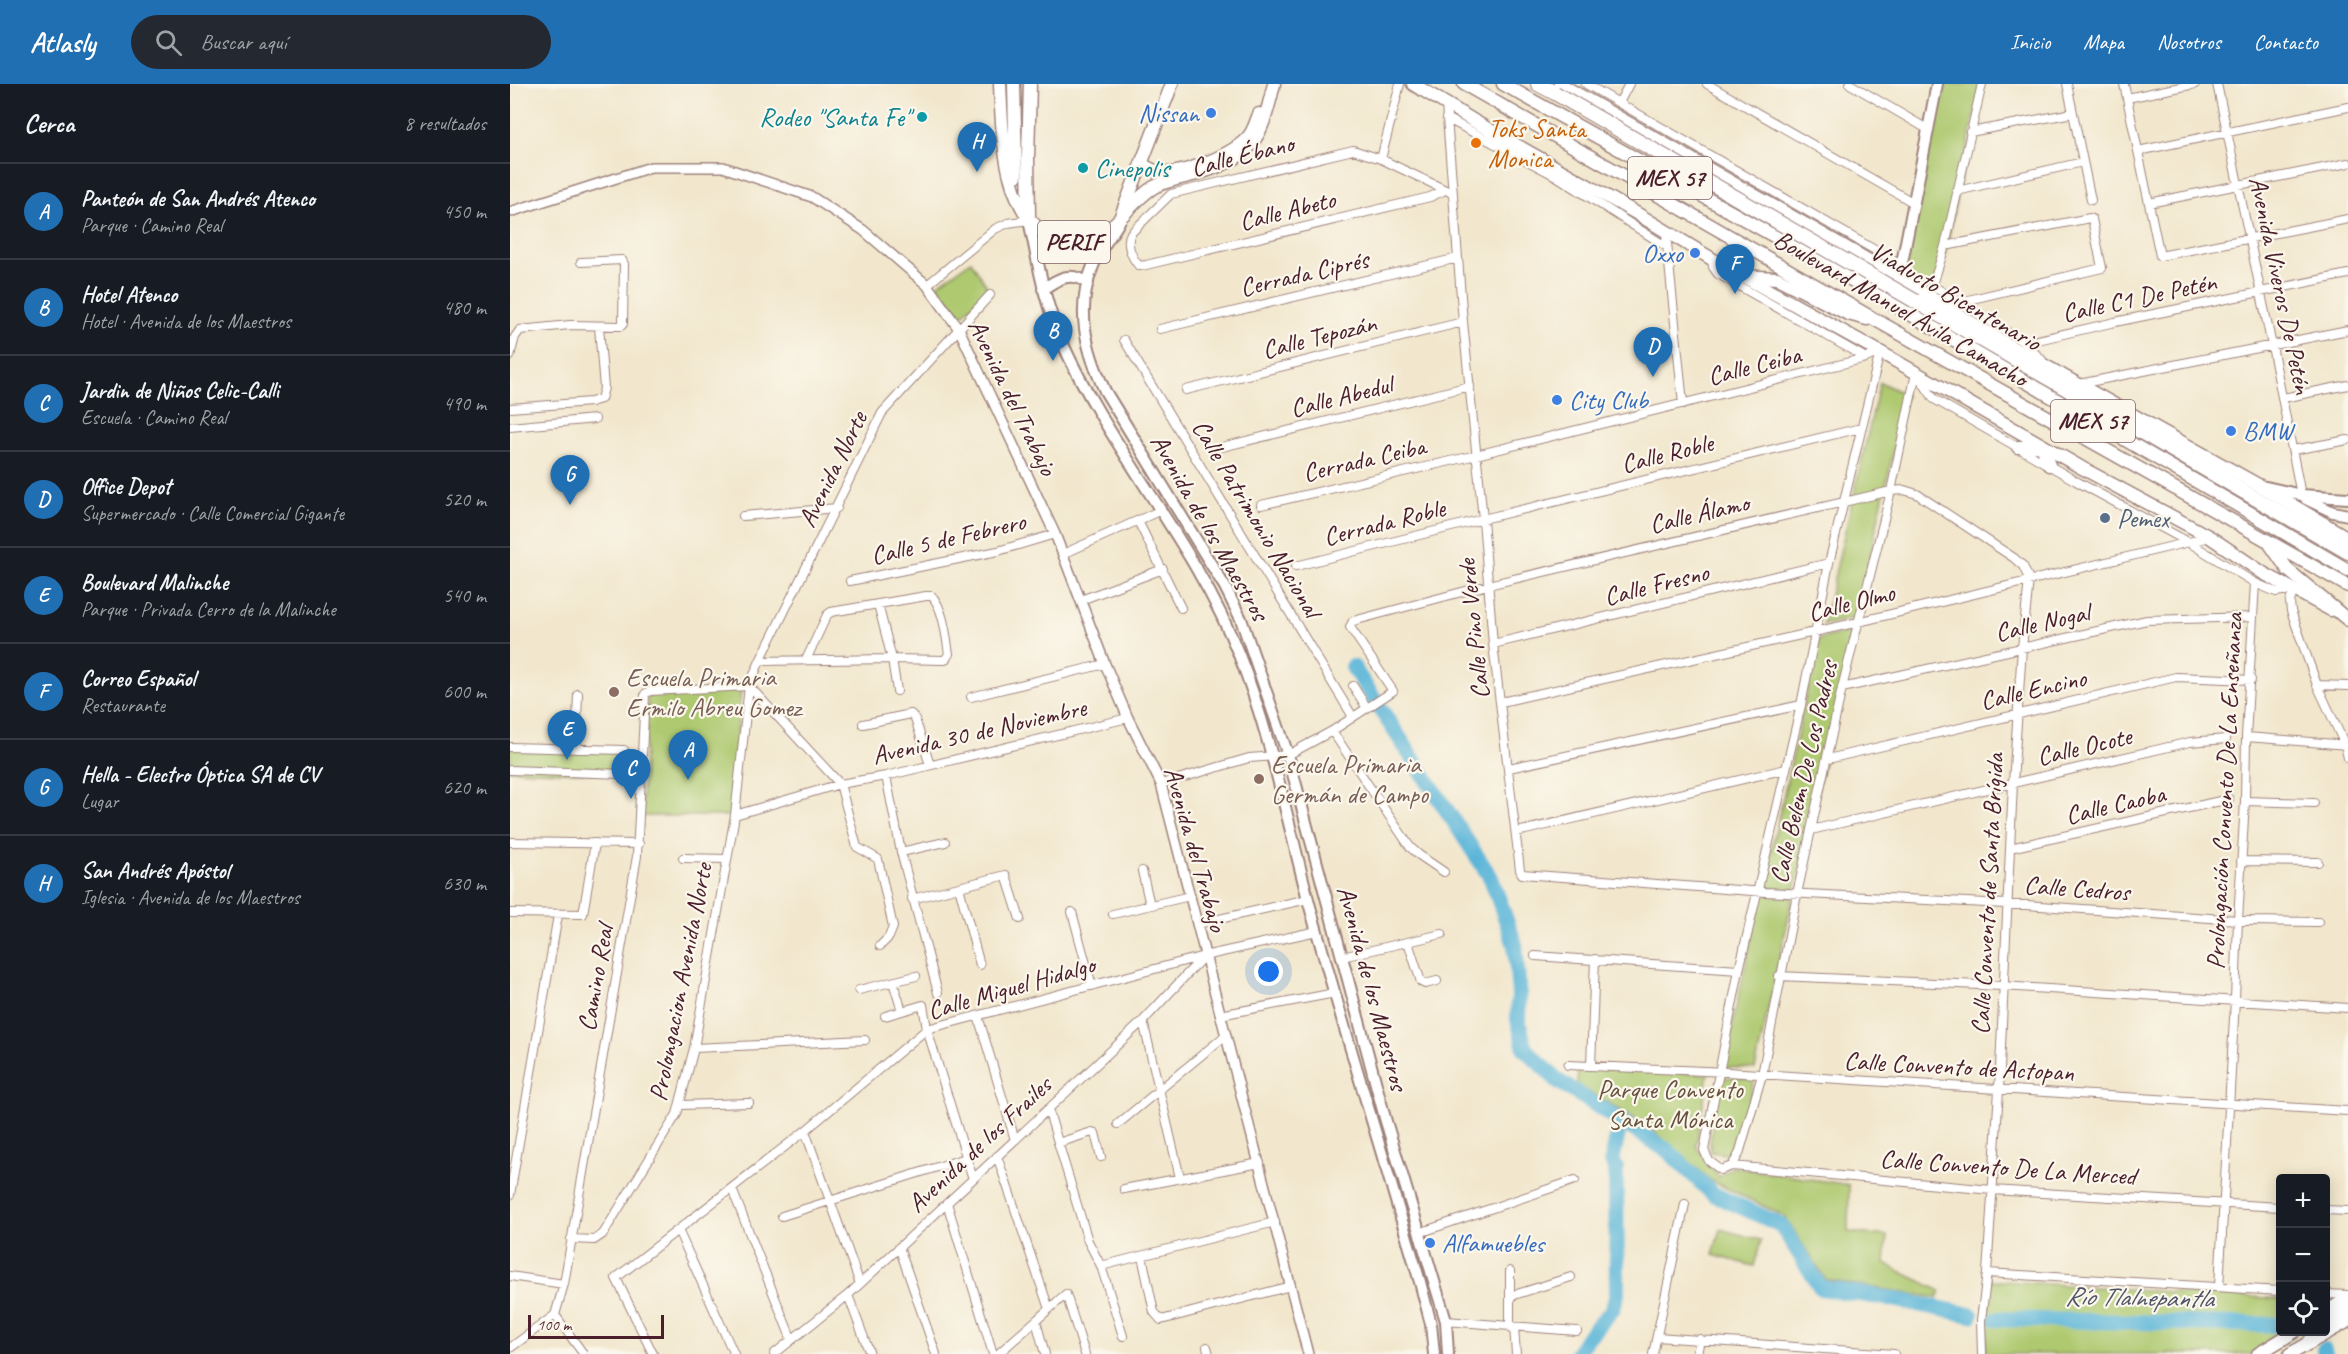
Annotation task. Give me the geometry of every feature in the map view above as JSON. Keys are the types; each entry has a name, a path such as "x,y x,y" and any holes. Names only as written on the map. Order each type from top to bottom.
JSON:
{"highway":[{"name":"Viaducto Bicentenario","path":"1538,84 2348,552"},
{"path":"2330,1320 2348,1310"}],"main road":[{"name":"Avenida de los Maestros","path":"1000,84 1004,149 1017,194 1029,220"},
{"path":"1014,84 1017,194"},
{"name":"Avenida de los Maestros","path":"1030,84 1029,220 1043,289 1062,343 1094,404 1207,586 1240,657 1271,755 1317,931 1420,1282 1431,1324 1434,1354"},
{"name":"Avenida de los Maestros","path":"1172,84 1120,220 1098,255 1088,283 1083,315 1085,336 1093,364 1105,391 1207,555 1241,619 1288,755 1385,1118 1446,1321 1448,1354"},
{"path":"1141,164 1151,171 1170,173 1226,154 1249,136 1259,115 1266,84"},
{"path":"1120,220 1151,189 1219,167 1248,149 1258,138 1265,122 1274,84"},
{"name":"Boulevard Manuel Ávila Camacho","path":"1464,84 1874,319 2348,586"},
{"name":"Boulevard Manuel Ávila Camacho","path":"1503,84 1838,272 2348,570"},
{"name":"Boulevard Manuel Ávila Camacho","path":"1560,84 1574,88 1883,270 1931,292 1943,306 2348,538"},
{"path":"1899,278 1937,84"},
{"name":"Boulevard Manuel Ávila Camacho","path":"1415,85 1636,213 1666,233 1880,352 2042,446 2210,537 2263,573 2348,620"},
{"name":"PERIF","path":"1029,220 1045,234 1055,239 1076,242 1095,237 1120,220"},
{"path":"1838,272 1883,270"},
{"path":"1043,289 1063,276 1072,276 1088,283"},
{"path":"1742,276 1777,278 1848,314 1874,319"},
{"path":"2018,447 2042,446 2049,465"},
{"path":"2260,486 2301,495 2348,498"},
{"path":"2301,495 2334,512 2348,514"},
{"path":"2270,543 2288,570 2348,620"},
{"path":"2330,1309 2348,1297"},
{"path":"2290,1354 2348,1322"},
{"path":"2258,1354 2287,1336"}],"street":[{"path":"1382,159 1400,84"},
{"path":"1586,84 1901,265"},
{"path":"1619,103 1629,84"},
{"path":"1707,84 1914,203"},
{"path":"1850,84 1929,130"},
{"path":"1982,84 1945,246 1931,292 1959,301 2025,343 2054,371"},
{"path":"2067,84 2091,200"},
{"path":"2124,84 2160,256 2348,219"},
{"path":"2127,98 2195,84"},
{"name":"Avenida Viveros De Petén","path":"2217,84 2301,495"},
{"name":"Calle Pino Verde","path":"1446,105 1463,322 1493,644 1520,870 1525,875 1797,894"},
{"path":"2138,151 2348,107"},
{"path":"1970,132 2073,113"},
{"path":"1446,118 1556,176 1667,247"},
{"name":"Calle Ébano","path":"1139,266 1128,238 1171,194 1353,150 1382,159 1452,193"},
{"path":"1957,191 2083,162"},
{"path":"2149,203 2348,163"},
{"name":"Avenida del Trabajo","path":"510,212 651,167 723,167 812,197 863,230 927,285 959,329 1055,534 1105,664 1128,718 1161,784 1308,1354"},
{"name":"Calle Abeto","path":"1139,266 1430,197 1443,190"},
{"path":"1943,306 2102,268 2090,218 1945,246"},
{"path":"927,285 995,229 1008,223 1029,220"},
{"path":"1666,233 1683,404"},
{"name":"Cerrada Ciprés","path":"1160,329 1458,258"},
{"path":"1712,259 1713,267 1718,274 1866,358"},
{"path":"510,356 515,337 520,330 570,326 621,326 625,321 624,264 622,260 581,262"},
{"name":"Calle C1 De Petén","path":"2025,343 2348,274"},
{"name":"Avenida Norte","path":"749,686 882,413 990,295"},
{"name":"Calle Tepozán","path":"1186,390 1463,322"},
{"path":"510,408 591,402 602,399 604,388 599,327"},
{"path":"2079,384 2348,330"},
{"name":"Calle Patrimonio Nacional","path":"1124,340 1353,717"},
{"name":"Calle Ceiba","path":"1476,454 1866,358 1880,352"},
{"name":"Calle Belem De Los Padres","path":"1880,352 1829,563 1817,632 1739,970 1718,1072 1704,1150 1708,1161 1721,1170 1732,1166 1739,1154 1762,1075 1779,976 1842,688 1891,491 1916,374"},
{"path":"1916,374 1934,399 2190,543 2255,583 2276,592 2294,589 2290,607 2317,685 2347,745 2348,758"},
{"path":"2283,398 2348,385"},
{"name":"Calle Abedul","path":"1222,447 1470,386"},
{"path":"510,427 595,419"},
{"name":"Calle Roble","path":"1483,519 1861,428"},
{"path":"2293,450 2348,440"},
{"name":"Cerrada Ceiba","path":"1261,505 1476,454"},
{"name":"Calle Álamo","path":"1369,706 1393,691 1350,627 1353,621 1488,585 1891,491 1904,490 1917,494 2014,558 2023,566 2030,579"},
{"path":"743,516 837,508"},
{"path":"1063,554 1159,511"},
{"name":"Cerrada Roble","path":"1296,566 1483,519"},
{"path":"1138,521 1181,608"},
{"name":"Calle 5 de Febrero","path":"850,581 998,551 1055,534"},
{"name":"Calle Olmo","path":"1501,702 1817,632 2210,537"},
{"name":"Calle Fresno","path":"1493,644 1829,563"},
{"path":"1081,600 1162,569"},
{"name":"Calle Convento de Santa Brígida","path":"1982,1354 1982,1317 1999,1090 2013,783 2022,648 2030,579"},
{"name":"Prolongación Convento De La Enseñanza","path":"2219,1287 2255,583"},
{"path":"760,661 945,660 948,659 949,654 946,633 936,601 932,596 926,596 829,614 806,660"},
{"path":"878,604 892,659 897,691"},
{"name":"Calle Nogal","path":"1842,688 2154,619 2253,617"},
{"path":"971,697 1105,664"},
{"name":"Calle Encino","path":"1828,759 2176,677 2251,680"},
{"path":"2317,685 2348,686"},
{"name":"Avenida 30 de Noviembre","path":"749,686 840,784"},
{"name":"Prolongacion Avenida Norte","path":"571,1239 594,1239 603,1234 681,1105 694,1048 735,815 749,686"},
{"name":"Camino Real","path":"555,1315 564,1284 639,844 646,691 749,686"},
{"path":"1161,784 1249,758 1288,755 1332,731 1369,706 1353,686"},
{"path":"576,748 578,694"},
{"path":"1509,768 1801,705"},
{"path":"863,724 911,714 915,718 930,765"},
{"name":"Avenida 30 de Noviembre","path":"735,815 840,784 886,778 930,765 1128,718"},
{"path":"1332,731 1410,847 1444,872"},
{"path":"2246,737 2347,745"},
{"name":"Calle Ocote","path":"1811,830 2190,742 2226,739"},
{"path":"510,747 624,750"},
{"path":"1517,832 1786,769"},
{"path":"510,770 623,774"},
{"path":"886,778 912,899 938,993"},
{"path":"840,784 857,847 878,859 892,927 890,937 880,946"},
{"name":"Calle Caoba","path":"2010,848 2229,799"},
{"path":"2245,801 2314,803"},
{"path":"510,842 639,844"},
{"path":"901,852 945,842"},
{"path":"510,913 579,915 585,911 595,843"},
{"path":"683,858 726,859"},
{"path":"2241,861 2318,862"},
{"path":"1142,871 1150,905"},
{"path":"912,899 1006,875 1020,919"},
{"path":"958,887 980,965"},
{"name":"Calle Cedros","path":"1797,894 2007,904 2238,920 2318,922"},
{"path":"1113,914 1190,896"},
{"path":"1197,924 1308,899"},
{"path":"1072,912 1092,986"},
{"path":"510,1195 558,915"},
{"name":"Calle Miguel Hidalgo","path":"653,1354 616,1278 805,1131 927,1029 1204,956 1317,931"},
{"path":"1342,957 1442,934"},
{"path":"1408,942 1421,982 1425,984 1437,981"},
{"name":"Avenida de los Frailes","path":"779,1352 791,1338 848,1295 1143,1021 1204,956"},
{"path":"1535,956 1739,970"},
{"path":"1591,1066 1595,959"},
{"path":"859,990 916,976"},
{"path":"1779,976 2002,986 2348,1008"},
{"path":"893,982 902,1011"},
{"path":"1220,1015 1335,993"},
{"path":"885,1016 923,1005 927,1029 973,1179"},
{"path":"978,1016 1015,1140"},
{"path":"1143,1021 1180,1178"},
{"path":"1118,1124 1226,1035"},
{"path":"694,1048 865,1040"},
{"name":"Calle Convento de Actopan","path":"1568,1065 2230,1102 2348,1111"},
{"path":"681,1105 749,1103"},
{"path":"1048,1109 1088,1241 1101,1266 1123,1336"},
{"path":"805,1131 860,1284"},
{"path":"1058,1143 1092,1132 1095,1133 1101,1157"},
{"path":"997,1156 1049,1310"},
{"path":"782,1216 966,1158"},
{"path":"1124,1189 1260,1163"},
{"name":"Calle Convento De La Merced","path":"1732,1166 1992,1190 2276,1207"},
{"path":"1419,1233 1575,1180"},
{"path":"732,1189 791,1338"},
{"path":"947,1203 993,1354"},
{"path":"1653,1354 1685,1204"},
{"path":"2330,1210 2348,1211"},
{"path":"1101,1266 1275,1222"},
{"path":"678,1230 734,1354"},
{"path":"899,1247 936,1354"},
{"path":"1142,1256 1154,1312 1161,1320 1291,1286"},
{"path":"1510,1271 1512,1327 1516,1354"},
{"path":"1987,1274 2276,1291"},
{"path":"510,1276 564,1284"},
{"path":"1510,1296 1571,1277"},
{"path":"998,1354 1066,1294 1085,1354"},
{"path":"848,1295 870,1354"},
{"path":"2330,1295 2348,1297"},
{"path":"510,1348 555,1315 582,1352"},
{"path":"1036,1321 1046,1354"},
{"path":"1446,1321 1577,1331"},
{"path":"1657,1337 1894,1354"},
{"path":"1697,1354 1700,1339"}],"green space":[{"path":"1944,84 1981,84 1935,301 1899,278"},
{"path":"971,261 988,288 962,316 937,285"},
{"path":"1880,382 1906,395 1856,618 1823,625"},
{"path":"1854,631 1795,889 1763,887 1819,639"},
{"path":"741,690 730,816 641,816 648,694"},
{"path":"510,747 624,750 623,774 510,770"},
{"path":"1761,894 1793,897 1755,1069 1723,1067"},
{"name":"Parque Convento Santa Mónica","path":"1578,1067 1708,1074 1696,1146 1719,1177 1732,1167 1849,1185 1848,1232 1887,1236 1885,1264 1941,1291 1937,1298 1826,1280 1784,1216 1710,1180 1648,1126 1577,1085"},
{"path":"1721,1077 1755,1079 1733,1155 1710,1152"},
{"path":"1720,1229 1761,1240 1754,1266 1713,1255"},
{"path":"1990,1280 2276,1299 2276,1336 2280,1336 2252,1354 1985,1354"}],"waterway":[{"name":"Río Tlalnepantla","path":"1353,667 1491,878 1515,945 1519,994 1518,1019 1525,1049 1558,1081 1668,1151 1713,1194 1781,1225 1821,1288 1893,1299 1971,1315"},
{"path":"1577,1354 1587,1338 1612,1310 1617,1295 1616,1168 1612,1161 1621,1119"},
{"name":"Río Tlalnepantla","path":"1996,1319 2276,1325"},
{"name":"Río Tlalnepantla","path":"2324,1350 2325,1354"}],"place":[{"name":"Nissan","path":"1211,113"},
{"name":"Rodeo \"Santa Fe\"","path":"922,117"},
{"name":"Toks Santa Monica","path":"1476,143"},
{"name":"Cinepolis","path":"1083,168"},
{"name":"San Andrés Apóstol","path":"977,172"},
{"name":"Oxxo","path":"1695,253"},
{"name":"Correo Español","path":"1735,294"},
{"name":"Hotel Atenco","path":"1053,361"},
{"name":"Office Depot","path":"1653,377"},
{"name":"City Club","path":"1557,400"},
{"name":"BMW","path":"2231,431"},
{"name":"Hella - Electro Óptica SA de CV","path":"570,505"},
{"name":"Pemex","path":"2105,518"},
{"name":"Escuela Primaria Ermilo Abreu Gomez","path":"614,692"},
{"name":"Boulevard Malinche","path":"567,760"},
{"name":"Escuela Primaria Germán de Campo","path":"1259,779"},
{"name":"Panteón de San Andrés Atenco","path":"688,780"},
{"name":"Jardin de Niños Celic-Calli","path":"631,799"},
{"name":"Alfamuebles","path":"1430,1243"}]}
